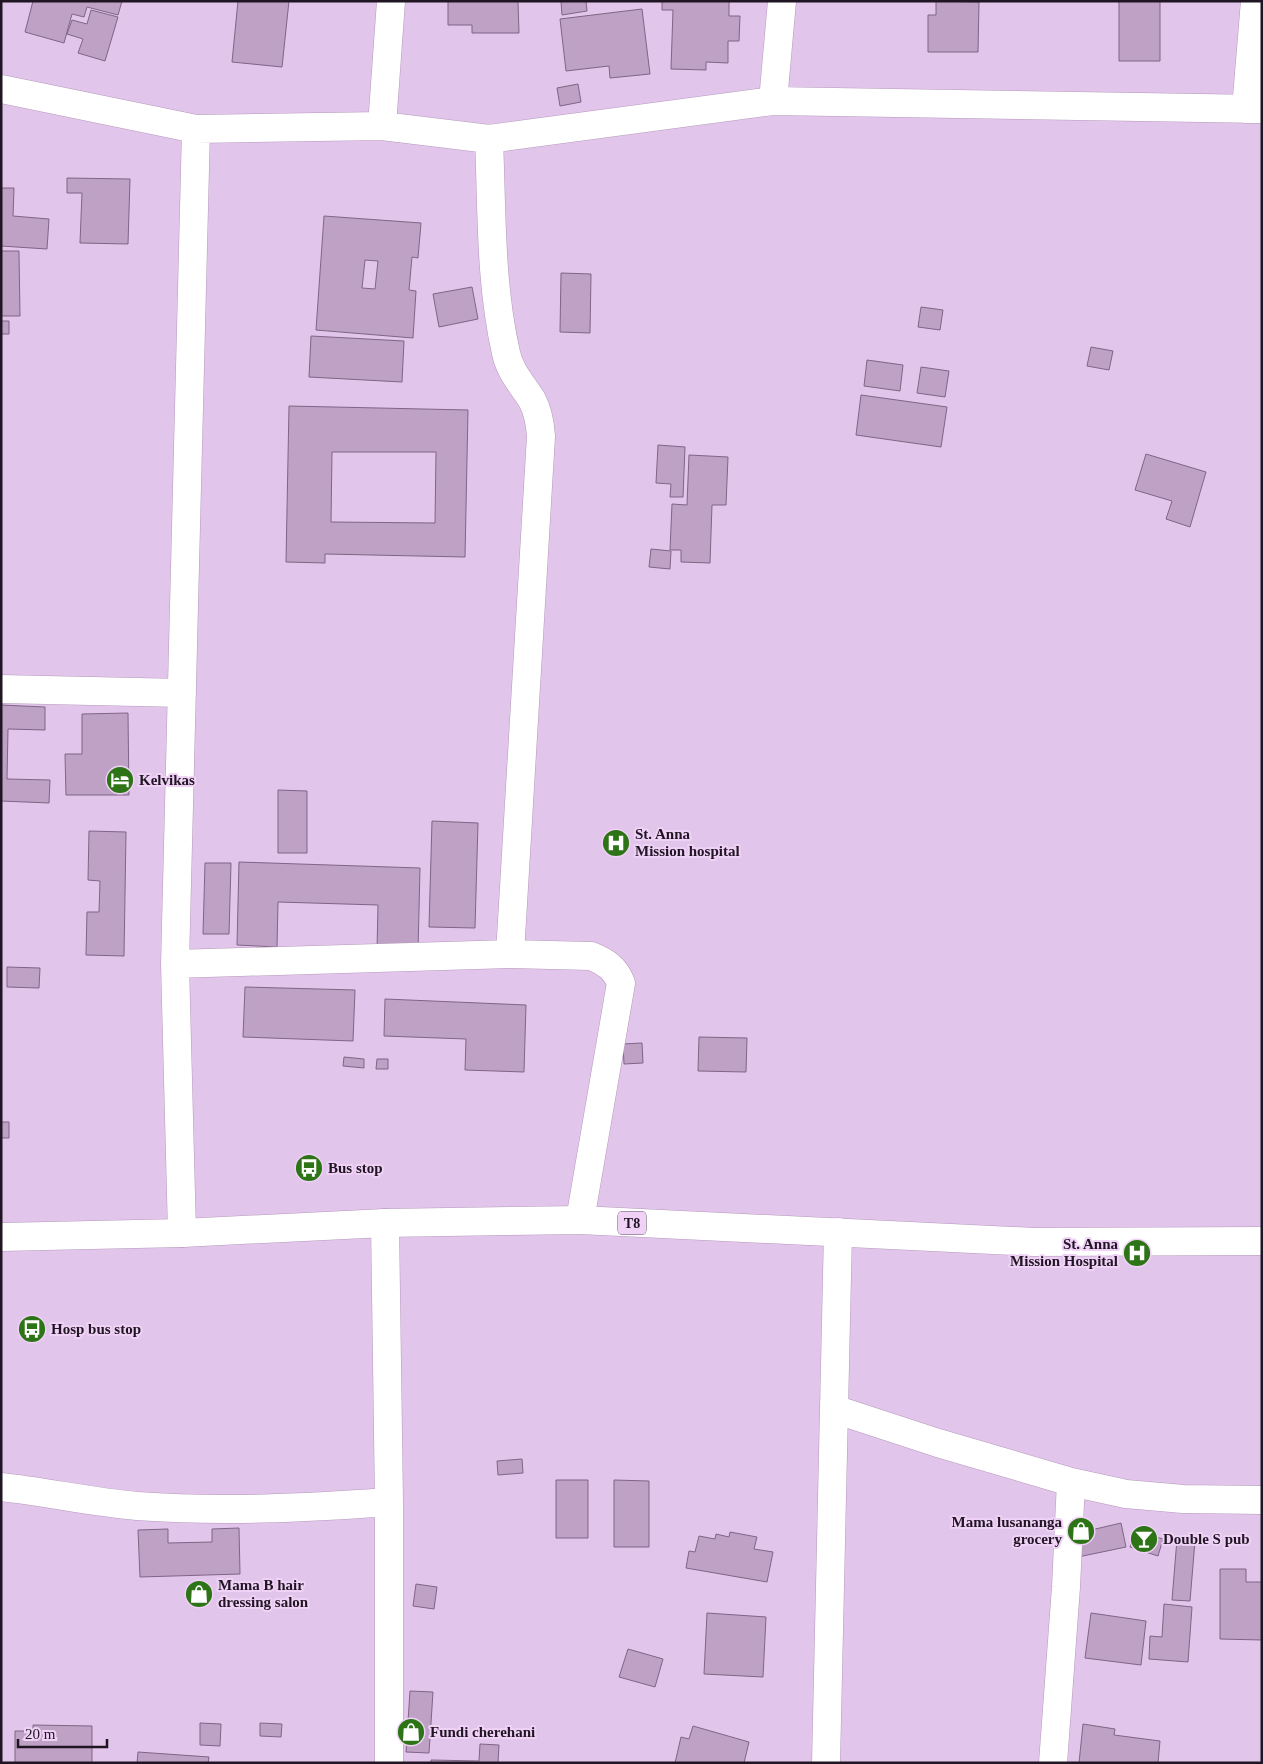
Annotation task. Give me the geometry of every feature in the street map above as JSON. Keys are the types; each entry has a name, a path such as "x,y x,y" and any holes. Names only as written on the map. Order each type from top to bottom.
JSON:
{"main road":[{"path":"382,126 391,1"},
{"path":"773,101 782,1"},
{"path":"1,89 196,129 382,126 490,139 773,101 1254,109 1255,1"},
{"path":"182,1233 175,964 196,129"},
{"path":"490,139 495,300 506,356 512,371 536,408 541,436 510,954"},
{"path":"1,689 182,693"},
{"path":"175,964 510,954 591,956 611,966 621,983 580,1220"},
{"name":"T8","path":"1,1236 182,1233 385,1223 580,1220 1034,1242 1262,1241"},
{"path":"385,1223 390,1763"},
{"path":"826,1763 838,1232"},
{"path":"834,1409 938,1443 1071,1482 1126,1494 1164,1498 1262,1500"},
{"path":"1053,1763 1066,1587 1071,1482"},
{"path":"1,1487 100,1502 203,1509 280,1510 389,1502"}],"building":[{"path":"33,1 122,1 118,15 87,7 84,17 72,14 64,43 25,32"},
{"path":"238,1 289,1 282,67 232,62"},
{"path":"448,1 518,1 519,33 472,33 472,25 448,25"},
{"path":"561,1 586,1 587,11 562,15"},
{"path":"662,1 729,1 729,16 740,16 739,41 728,41 728,63 706,62 706,70 671,69 673,10 662,10"},
{"path":"936,1 979,2 978,52 928,52 928,15 936,15"},
{"path":"1119,1 1160,1 1160,61 1119,61"},
{"path":"642,9 650,74 610,78 609,66 566,71 560,19"},
{"path":"91,10 118,17 105,61 78,53 83,39 67,34 72,20 87,24"},
{"path":"578,84 581,102 560,106 557,88"},
{"path":"67,178 130,179 128,244 80,243 82,193 67,193"},
{"path":"1,188 14,188 13,216 49,219 47,249 1,246"},
{"path":"324,216 421,223 418,258 412,257 409,290 416,291 413,338 316,330","holes":["365,260 378,261 375,289 362,288"]},
{"path":"1,251 19,251 20,316 1,316"},
{"path":"561,273 591,274 590,333 560,332"},
{"path":"472,287 478,319 439,327 433,294"},
{"path":"921,307 943,310 940,330 918,327"},
{"path":"1,321 9,321 9,334 1,334"},
{"path":"311,336 404,341 402,382 309,377"},
{"path":"1091,347 1113,351 1109,370 1087,366"},
{"path":"867,360 903,365 900,391 864,386"},
{"path":"921,367 949,371 945,397 917,393"},
{"path":"861,395 947,407 941,447 856,435"},
{"path":"289,406 468,410 465,557 325,554 325,563 286,562","holes":["332,452 436,452 435,523 331,522"]},
{"path":"658,445 685,447 683,497 670,497 671,484 656,483"},
{"path":"1146,454 1206,472 1190,527 1166,519 1172,501 1135,490"},
{"path":"689,455 728,457 726,505 712,505 710,563 681,562 681,550 670,550 672,504 687,505"},
{"path":"651,549 671,551 670,569 649,567"},
{"path":"1,705 45,707 45,730 8,729 7,779 50,780 49,803 1,801"},
{"path":"128,713 129,795 66,795 65,754 82,754 82,714"},
{"path":"278,790 307,791 307,853 278,853"},
{"path":"432,821 478,823 475,928 429,927"},
{"path":"89,831 126,832 124,956 86,955 87,912 99,912 100,881 88,880"},
{"path":"239,862 420,868 418,951 377,950 378,905 278,902 277,947 237,945"},
{"path":"205,863 231,863 229,934 203,934"},
{"path":"7,967 40,968 39,988 7,987"},
{"path":"245,987 355,990 353,1041 243,1037"},
{"path":"385,999 526,1005 524,1072 465,1070 466,1039 384,1036"},
{"path":"699,1037 747,1038 746,1072 698,1071"},
{"path":"642,1043 643,1063 624,1064 623,1044"},
{"path":"344,1057 364,1059 364,1068 343,1066"},
{"path":"377,1059 388,1059 388,1069 376,1069"},
{"path":"1,1122 9,1122 9,1138 1,1138"},
{"path":"522,1459 523,1473 498,1475 497,1461"},
{"path":"556,1480 588,1480 588,1538 556,1538"},
{"path":"614,1480 649,1481 649,1547 614,1547"},
{"path":"1121,1523 1126,1547 1078,1557 1074,1534"},
{"path":"239,1528 240,1574 140,1577 138,1530 168,1529 168,1543 212,1542 212,1529"},
{"path":"1135,1531 1163,1539 1158,1556 1130,1547"},
{"path":"730,1532 757,1537 754,1549 773,1552 767,1582 686,1568 689,1551 695,1552 699,1536 715,1539 716,1534 729,1537"},
{"path":"1177,1539 1195,1541 1190,1601 1172,1600"},
{"path":"1220,1569 1246,1569 1246,1582 1262,1582 1262,1640 1220,1639"},
{"path":"416,1584 437,1587 434,1609 413,1606"},
{"path":"1164,1604 1192,1607 1188,1662 1149,1659 1150,1636 1162,1637"},
{"path":"707,1613 766,1617 763,1677 704,1674"},
{"path":"1091,1613 1146,1621 1141,1665 1085,1658"},
{"path":"628,1649 663,1659 655,1687 619,1677"},
{"path":"410,1691 433,1692 429,1753 406,1752"},
{"path":"200,1723 221,1724 220,1746 200,1745"},
{"path":"260,1723 282,1724 281,1737 260,1736"},
{"path":"1083,1724 1115,1729 1114,1735 1160,1741 1158,1763 1079,1763"},
{"path":"33,1725 92,1726 92,1763 15,1763 15,1731 33,1731"},
{"path":"693,1726 749,1742 744,1763 675,1763 681,1737 689,1739"},
{"path":"480,1744 499,1745 498,1763 431,1763 431,1760 479,1761"},
{"path":"138,1752 209,1757 208,1763 137,1763"}],"place":[{"name":"Kelvikas","path":"120,780"},
{"name":"St. Anna Mission hospital","path":"616,843"},
{"name":"Bus stop","path":"309,1168"},
{"name":"St. Anna Mission Hospital","path":"1137,1253"},
{"name":"Hosp bus stop","path":"32,1329"},
{"name":"Mama lusananga grocery","path":"1081,1531"},
{"name":"Double S pub","path":"1144,1539"},
{"name":"Mama B hair dressing salon","path":"199,1594"},
{"name":"Fundi cherehani","path":"411,1732"}]}
